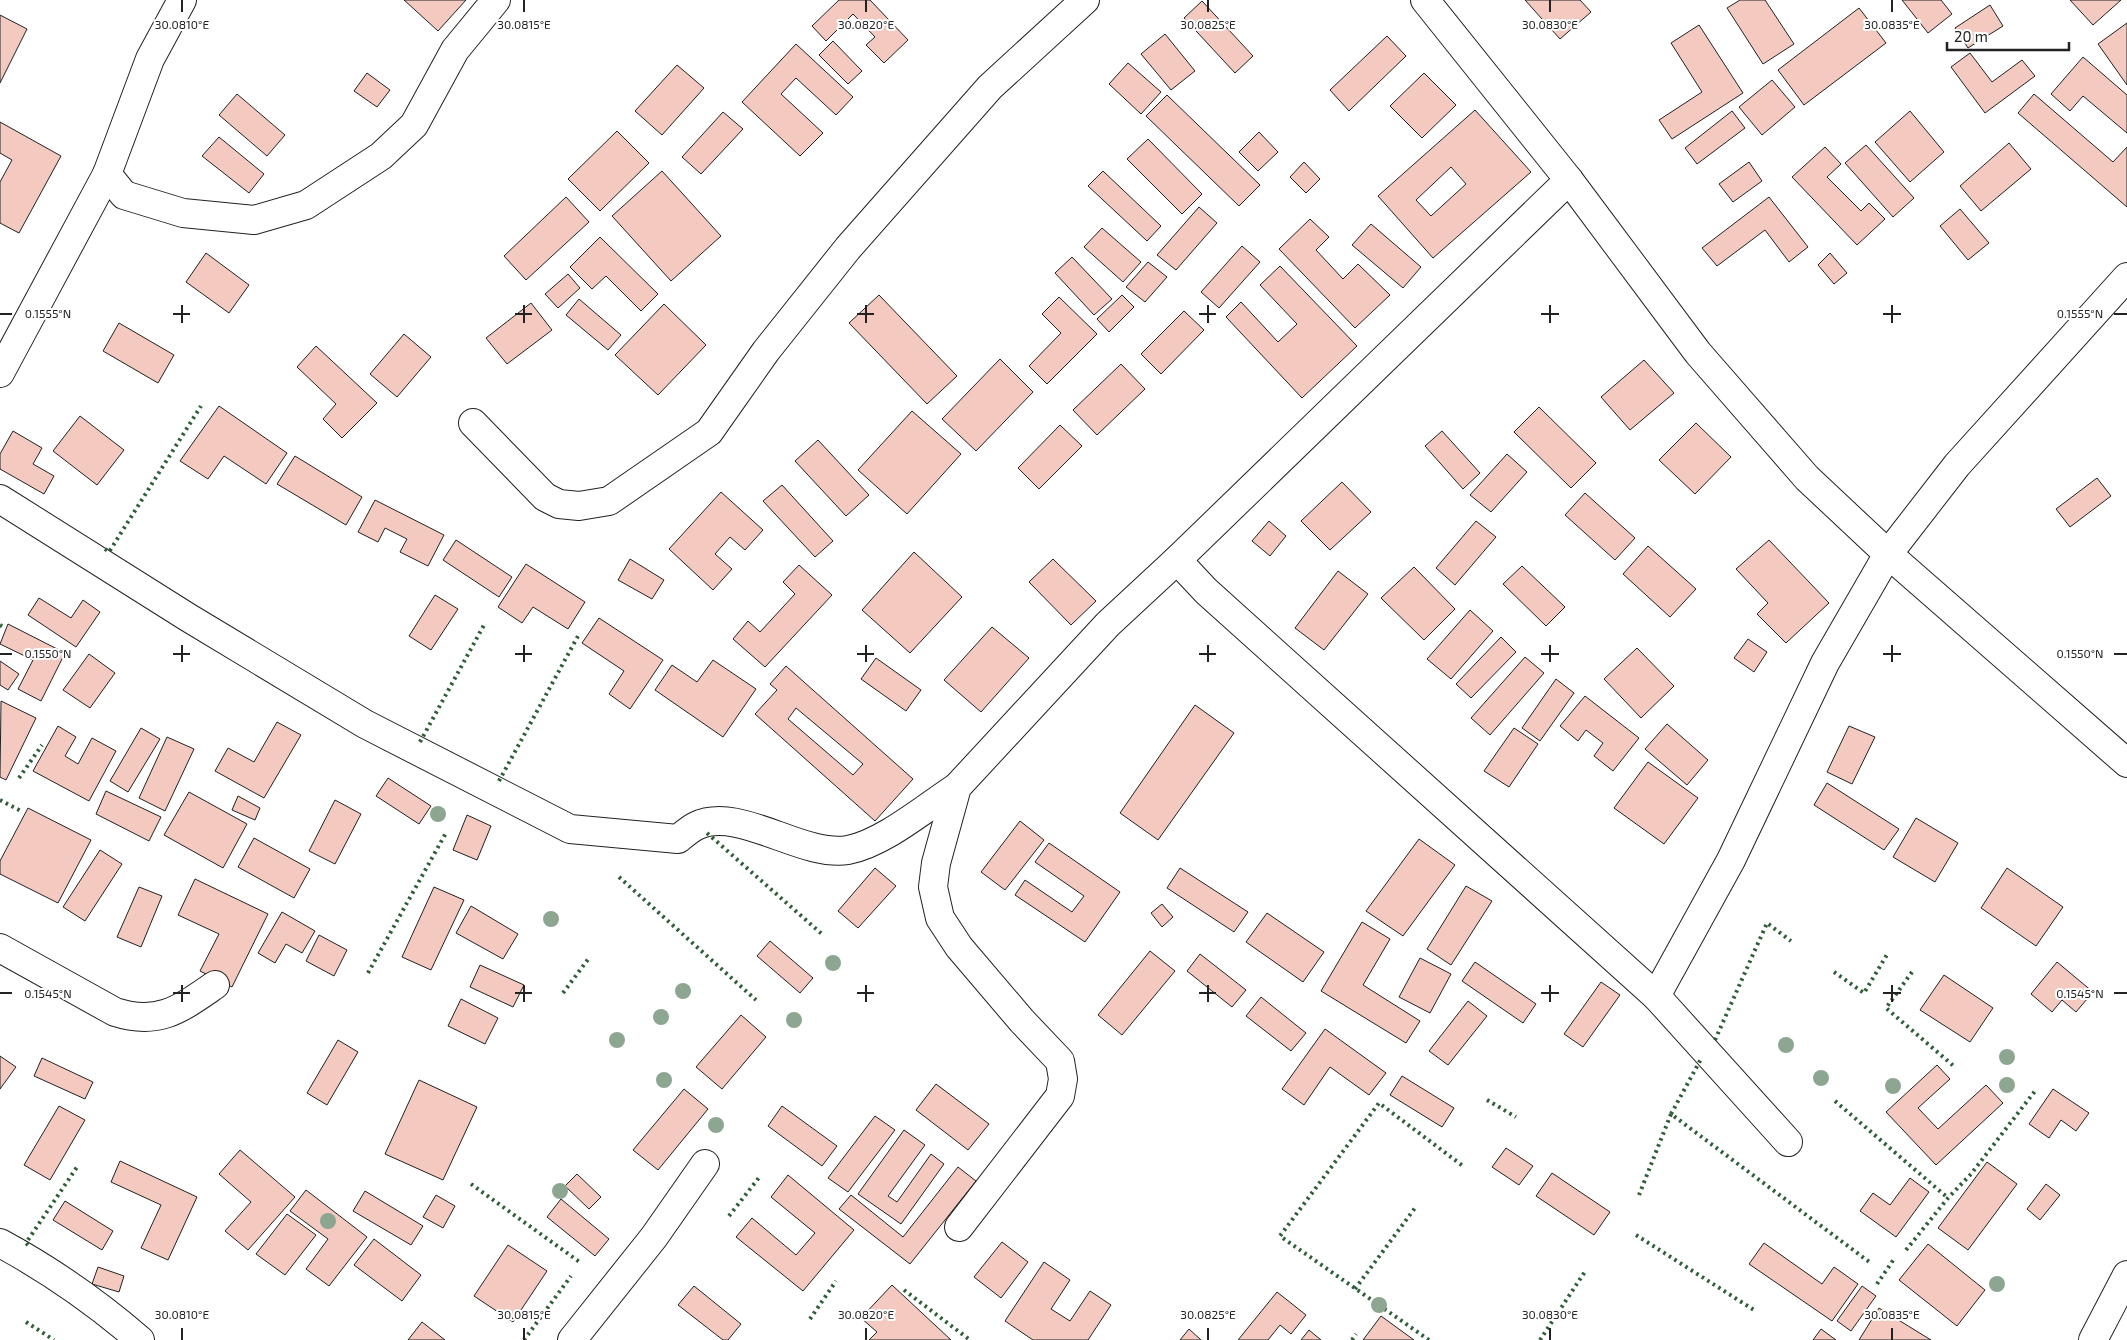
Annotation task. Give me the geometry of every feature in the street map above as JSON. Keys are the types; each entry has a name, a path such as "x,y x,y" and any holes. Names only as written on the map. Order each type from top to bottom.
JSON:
{"street":[{"path":"0,373 107,174 150,59 182,0"},
{"path":"107,174 124,195 183,213 254,220 306,205 382,156 414,125 455,50 496,0"},
{"path":"473,423 545,497 559,504 579,506 608,502 709,432 766,351 848,248 990,87 1085,0"},
{"path":"1426,0 1569,180 1698,353 1807,478 1888,554 2127,763"},
{"path":"0,499 188,618 365,724 570,829 678,839 696,826 717,820 745,826 830,851 847,850 872,843 957,787 1108,624 1177,560 1569,180"},
{"path":"1656,996 1731,860 1825,662 1888,554 1957,465 2127,277"},
{"path":"1177,560 1206,591 1656,996 1788,1142"},
{"path":"957,787 936,863 934,887 940,918 959,946 1022,1021 1060,1061 1063,1079 1060,1096 960,1227"},
{"path":"0,948 115,1012 132,1018 150,1018 180,1009 214,985"},
{"path":"572,1340 654,1237 705,1164"},
{"path":"0,1243 29,1258 103,1308 140,1340"},
{"path":"2093,1340 2127,1275"}],"building":[{"path":"404,0 466,0 438,31"},
{"path":"839,0 870,0 908,40 884,63 866,45 875,37 853,14 826,41 812,26"},
{"path":"1525,0 1580,0 1591,12 1560,39"},
{"path":"1740,0 1765,0 1794,44 1763,64 1727,8"},
{"path":"1902,0 1941,0 1952,14 1928,33"},
{"path":"2070,0 2121,0 2093,25"},
{"path":"1202,1 1253,56 1235,73 1184,18"},
{"path":"1990,5 2003,26 1968,48 1955,28"},
{"path":"1859,8 1886,43 1804,105 1778,70"},
{"path":"0,15 27,29 0,83"},
{"path":"2127,23 2127,85 2098,44"},
{"path":"1699,25 1743,93 1672,139 1659,120 1702,92 1671,43"},
{"path":"1165,34 1195,71 1171,90 1141,54"},
{"path":"1387,36 1406,56 1349,111 1330,90"},
{"path":"833,41 862,71 848,84 819,55"},
{"path":"796,44 853,97 836,115 796,78 781,94 823,133 800,156 742,102"},
{"path":"1970,53 1992,82 2022,60 2035,76 1985,113 1951,67"},
{"path":"2083,57 2127,95 2127,133 2083,96 2070,111 2051,94"},
{"path":"1128,63 1161,92 1141,114 1109,84"},
{"path":"677,65 704,88 662,135 635,111"},
{"path":"367,73 390,90 377,107 354,91"},
{"path":"1424,73 1456,105 1422,138 1390,106"},
{"path":"1772,80 1795,107 1762,135 1739,107"},
{"path":"237,94 285,135 267,156 219,115"},
{"path":"2034,94 2113,162 2127,147 2127,207 2018,113"},
{"path":"1167,95 1260,185 1239,206 1146,116"},
{"path":"1475,110 1531,172 1433,258 1378,196","holes":["1451,167 1466,184 1431,216 1416,200"]},
{"path":"1732,111 1745,128 1697,164 1685,148"},
{"path":"1910,111 1944,152 1910,182 1875,142"},
{"path":"723,112 743,129 701,174 682,157"},
{"path":"0,122 61,156 19,233 0,223 0,182 12,160 0,153"},
{"path":"617,131 649,163 600,211 568,179"},
{"path":"1259,132 1278,152 1258,171 1239,152"},
{"path":"219,137 264,174 249,193 202,156"},
{"path":"1148,139 1202,194 1182,214 1127,159"},
{"path":"2009,143 2031,169 1981,211 1960,186"},
{"path":"1866,145 1914,198 1893,217 1845,163"},
{"path":"1825,147 1841,164 1827,177 1861,211 1869,203 1885,219 1857,245 1792,177"},
{"path":"1304,162 1320,179 1306,193 1290,177"},
{"path":"1749,162 1762,181 1733,202 1719,184"},
{"path":"662,171 721,236 671,281 612,216"},
{"path":"1103,171 1161,226 1147,241 1088,186"},
{"path":"566,197 589,222 526,280 504,256"},
{"path":"1769,197 1808,247 1789,262 1765,230 1717,266 1702,248"},
{"path":"1199,207 1217,223 1176,270 1157,255"},
{"path":"1960,209 1989,243 1968,260 1940,226"},
{"path":"1310,219 1329,237 1316,250 1343,279 1358,264 1390,295 1355,328 1279,249"},
{"path":"1371,224 1421,267 1403,288 1352,245"},
{"path":"1102,228 1141,262 1123,282 1084,247"},
{"path":"600,237 658,294 641,311 606,276 592,289 570,267"},
{"path":"1242,246 1260,262 1219,308 1201,292"},
{"path":"206,253 249,285 229,313 186,282"},
{"path":"1830,253 1847,273 1834,284 1818,265"},
{"path":"1072,257 1112,299 1094,315 1055,273"},
{"path":"1148,262 1167,277 1145,302 1126,287"},
{"path":"1280,266 1357,346 1302,398 1226,317 1241,302 1278,342 1297,324 1260,285"},
{"path":"568,274 580,288 558,308 545,294"},
{"path":"879,295 957,376 927,404 849,323"},
{"path":"1122,295 1134,307 1109,332 1097,319"},
{"path":"1059,297 1097,334 1047,384 1029,366 1061,333 1042,314"},
{"path":"579,299 621,335 608,350 566,315"},
{"path":"531,303 552,330 507,364 486,338"},
{"path":"664,304 706,345 658,395 615,355"},
{"path":"1184,311 1204,330 1161,374 1141,354"},
{"path":"119,323 174,355 158,383 103,351"},
{"path":"404,334 431,357 397,397 370,374"},
{"path":"316,346 377,403 342,438 323,419 336,404 297,367"},
{"path":"1000,359 1033,392 976,451 942,419"},
{"path":"1644,360 1674,393 1630,430 1601,397"},
{"path":"1121,364 1145,389 1097,435 1073,410"},
{"path":"219,406 287,453 266,484 224,456 208,479 180,461"},
{"path":"1539,407 1596,463 1571,488 1514,432"},
{"path":"912,411 961,454 907,514 858,470"},
{"path":"80,416 124,450 97,485 53,451"},
{"path":"1696,423 1731,457 1695,494 1659,460"},
{"path":"1060,425 1082,446 1039,489 1018,468"},
{"path":"13,431 42,448 33,464 54,476 44,494 0,469 0,454"},
{"path":"1442,431 1480,473 1463,489 1425,446"},
{"path":"818,440 869,495 846,516 795,461"},
{"path":"1507,454 1527,472 1491,512 1470,495"},
{"path":"295,456 362,497 346,525 277,484"},
{"path":"2097,478 2111,496 2070,527 2056,509"},
{"path":"1342,482 1371,512 1330,550 1301,521"},
{"path":"782,485 833,541 815,557 763,501"},
{"path":"721,492 763,530 745,550 730,537 715,554 732,569 713,590 669,549"},
{"path":"1585,493 1635,538 1615,560 1565,515"},
{"path":"375,500 444,535 428,566 400,552 407,539 385,528 378,542 358,532"},
{"path":"1269,521 1286,536 1270,556 1252,541"},
{"path":"1476,521 1496,537 1455,585 1436,568"},
{"path":"456,540 512,577 499,597 443,560"},
{"path":"1769,540 1829,603 1786,643 1757,614 1768,603 1736,569"},
{"path":"1648,546 1696,589 1670,617 1623,574"},
{"path":"914,552 962,597 910,653 862,610"},
{"path":"630,559 664,580 652,599 618,580"},
{"path":"1053,559 1096,601 1071,625 1029,582"},
{"path":"526,564 585,602 568,629 533,607 522,623 498,607"},
{"path":"799,565 832,595 765,667 733,639 748,621 760,632 795,594 783,582"},
{"path":"1522,566 1565,607 1546,626 1503,584"},
{"path":"1414,567 1455,609 1424,640 1381,598"},
{"path":"1338,571 1368,594 1324,650 1295,628"},
{"path":"435,595 458,609 431,650 409,636"},
{"path":"39,598 71,618 83,600 100,612 76,647 28,615"},
{"path":"1470,610 1493,631 1451,679 1427,659"},
{"path":"599,618 663,660 630,709 609,694 624,671 582,643"},
{"path":"8,624 65,653 41,701 18,689 33,660 0,644"},
{"path":"992,627 1029,658 981,712 944,680"},
{"path":"1501,637 1516,652 1471,698 1456,684"},
{"path":"1748,639 1767,652 1754,672 1734,658"},
{"path":"1637,648 1674,686 1641,718 1604,679"},
{"path":"89,654 115,673 90,708 63,690"},
{"path":"1525,657 1544,673 1490,735 1471,718"},
{"path":"876,658 921,690 906,711 861,679"},
{"path":"713,660 756,689 723,737 655,690 672,665 697,682"},
{"path":"0,661 19,674 8,690 0,685"},
{"path":"786,666 913,779 875,821 755,714 777,690 770,684","holes":["796,708 863,764 853,775 788,719"]},
{"path":"1556,679 1574,693 1540,741 1522,728"},
{"path":"1585,696 1639,738 1613,771 1594,756 1603,743 1586,730 1578,741 1560,726"},
{"path":"1,701 36,718 6,780 0,777"},
{"path":"1195,705 1234,733 1158,840 1120,813"},
{"path":"277,722 301,735 264,798 215,771 228,748 254,762"},
{"path":"1667,724 1708,760 1687,785 1645,749"},
{"path":"58,726 76,737 65,756 78,764 92,738 116,751 89,801 33,771"},
{"path":"1849,726 1875,737 1852,784 1827,772"},
{"path":"141,728 160,739 128,792 110,781"},
{"path":"1514,728 1538,744 1509,787 1484,771"},
{"path":"167,737 194,749 165,811 139,798"},
{"path":"1648,762 1698,798 1664,844 1614,808"},
{"path":"388,778 431,806 419,824 376,796"},
{"path":"1827,783 1899,829 1884,850 1814,805"},
{"path":"106,791 161,817 149,841 96,814"},
{"path":"189,792 247,824 223,868 164,835"},
{"path":"238,796 260,808 255,820 232,810"},
{"path":"335,800 361,814 335,864 309,851"},
{"path":"28,808 91,840 58,903 0,874 0,861"},
{"path":"467,815 491,826 477,860 453,850"},
{"path":"1916,818 1958,843 1935,882 1893,857"},
{"path":"1020,821 1044,840 1005,890 981,872"},
{"path":"254,838 310,869 294,898 238,867"},
{"path":"1419,839 1455,865 1403,936 1366,911"},
{"path":"1049,843 1120,892 1085,942 1015,895 1025,880 1072,912 1084,896 1035,862"},
{"path":"100,850 122,864 85,921 63,907"},
{"path":"875,868 896,886 858,928 838,911"},
{"path":"1180,868 1248,912 1234,932 1167,888"},
{"path":"2007,868 2063,907 2036,946 1981,908"},
{"path":"195,879 268,914 232,987 200,971 219,934 178,915"},
{"path":"1466,886 1492,901 1451,965 1427,949"},
{"path":"139,887 162,896 141,947 117,937"},
{"path":"434,887 464,900 431,970 402,957"},
{"path":"1162,904 1173,917 1162,927 1151,913"},
{"path":"471,906 518,934 503,959 456,933"},
{"path":"282,912 315,931 302,953 286,944 275,963 258,953"},
{"path":"1267,913 1324,952 1303,982 1246,942"},
{"path":"1362,922 1390,939 1363,985 1420,1021 1406,1043 1321,991"},
{"path":"319,935 347,950 334,976 306,961"},
{"path":"770,941 813,978 800,993 757,956"},
{"path":"1150,951 1175,971 1122,1035 1098,1015"},
{"path":"1200,954 1246,990 1232,1007 1187,971"},
{"path":"1420,958 1451,974 1430,1013 1399,997"},
{"path":"1475,962 1536,1004 1523,1023 1462,981"},
{"path":"2057,962 2093,992 2076,1012 2062,1000 2052,1012 2031,994"},
{"path":"480,965 524,985 513,1007 470,987"},
{"path":"1944,975 1993,1008 1970,1042 1920,1010"},
{"path":"1601,982 1620,995 1583,1047 1564,1034"},
{"path":"1261,997 1306,1033 1291,1051 1246,1016"},
{"path":"461,999 498,1018 485,1044 448,1026"},
{"path":"1468,1001 1487,1016 1448,1065 1429,1051"},
{"path":"741,1015 766,1037 722,1089 696,1067"},
{"path":"1325,1029 1386,1073 1369,1095 1330,1067 1304,1105 1282,1089"},
{"path":"338,1040 358,1052 327,1105 307,1093"},
{"path":"0,1056 16,1067 0,1089"},
{"path":"42,1058 93,1082 85,1099 34,1076"},
{"path":"1937,1065 1950,1079 1918,1108 1938,1129 1986,1085 2003,1103 1936,1165 1886,1112"},
{"path":"1402,1076 1454,1108 1442,1127 1390,1095"},
{"path":"419,1080 477,1107 443,1180 385,1154"},
{"path":"936,1084 989,1124 968,1150 916,1110"},
{"path":"684,1089 708,1109 658,1170 633,1150"},
{"path":"2053,1089 2089,1113 2076,1131 2061,1120 2049,1138 2029,1124"},
{"path":"59,1106 85,1120 50,1180 24,1165"},
{"path":"782,1106 837,1146 822,1166 768,1126"},
{"path":"875,1116 895,1130 848,1192 828,1178"},
{"path":"904,1130 925,1145 888,1196 897,1202 931,1154 944,1164 901,1224 858,1194"},
{"path":"1506,1148 1533,1166 1519,1185 1492,1167"},
{"path":"240,1150 295,1197 248,1250 225,1231 251,1202 219,1174"},
{"path":"120,1161 197,1197 168,1260 141,1248 161,1205 111,1182"},
{"path":"1987,1162 2017,1184 1968,1250 1938,1228"},
{"path":"958,1167 976,1181 910,1264 839,1209 851,1195 903,1237"},
{"path":"1552,1173 1610,1212 1594,1235 1536,1196"},
{"path":"577,1174 601,1197 589,1209 565,1186"},
{"path":"788,1175 854,1230 803,1291 736,1237 752,1218 796,1255 815,1233 771,1197"},
{"path":"1910,1178 1929,1192 1896,1237 1860,1211 1873,1193 1890,1205"},
{"path":"2046,1184 2060,1195 2040,1220 2027,1209"},
{"path":"306,1190 367,1237 329,1286 306,1269 328,1239 290,1211"},
{"path":"365,1191 423,1226 411,1245 353,1211"},
{"path":"436,1195 455,1206 443,1228 423,1217"},
{"path":"561,1199 609,1239 595,1256 547,1217"},
{"path":"65,1201 113,1231 102,1250 53,1220"},
{"path":"287,1214 316,1235 285,1275 256,1254"},
{"path":"374,1239 421,1275 402,1301 354,1265"},
{"path":"1002,1242 1028,1262 1001,1298 974,1277"},
{"path":"1764,1243 1822,1284 1834,1267 1858,1284 1832,1321 1749,1264"},
{"path":"1928,1244 1985,1290 1957,1326 1899,1280"},
{"path":"508,1245 547,1271 513,1322 474,1296"},
{"path":"1044,1262 1070,1280 1051,1309 1070,1321 1090,1291 1111,1305 1088,1340 1033,1340 1005,1321"},
{"path":"98,1267 124,1276 119,1292 92,1284"},
{"path":"892,1285 951,1340 869,1340 877,1332 861,1318"},
{"path":"694,1286 741,1324 728,1340 723,1340 678,1305"},
{"path":"1862,1286 1876,1296 1851,1331 1837,1321"},
{"path":"1277,1292 1306,1315 1291,1334 1280,1325 1268,1340 1238,1340"},
{"path":"1879,1308 1931,1340 1859,1340"},
{"path":"1381,1316 1414,1340 1363,1340"},
{"path":"422,1322 445,1340 408,1340"},
{"path":"1189,1329 1201,1340 1180,1340"},
{"path":"1821,1329 1836,1340 1813,1340"},
{"path":"1309,1330 1321,1340 1301,1340"}],"hedge":[{"path":"105,549 109,552 201,406"},
{"path":"420,742 484,625"},
{"path":"499,781 578,636"},
{"path":"19,778 42,745"},
{"path":"0,800 23,812"},
{"path":"368,973 447,831"},
{"path":"707,833 823,935"},
{"path":"619,877 756,1000"},
{"path":"1715,1040 1767,923 1791,941"},
{"path":"1834,972 1864,993 1888,953"},
{"path":"563,993 589,958"},
{"path":"1912,972 1886,1008 1956,1068"},
{"path":"1671,1114 1701,1059"},
{"path":"1906,1250 1948,1198 1971,1174 2035,1091"},
{"path":"1487,1100 1516,1117"},
{"path":"1835,1101 1948,1198"},
{"path":"1429,1340 1280,1236 1379,1103 1463,1166"},
{"path":"1639,1195 1671,1114 1872,1264"},
{"path":"28,1245 26,1243 77,1167"},
{"path":"729,1216 761,1175"},
{"path":"471,1184 581,1263"},
{"path":"1355,1289 1415,1208"},
{"path":"1636,1235 1754,1310"},
{"path":"1877,1284 1894,1259"},
{"path":"1540,1340 1586,1270"},
{"path":"524,1340 571,1276"},
{"path":"810,1319 836,1281"},
{"path":"904,1290 970,1340"},
{"path":"26,1322 54,1340"},
{"path":"1352,1340 1356,1334"}]}
